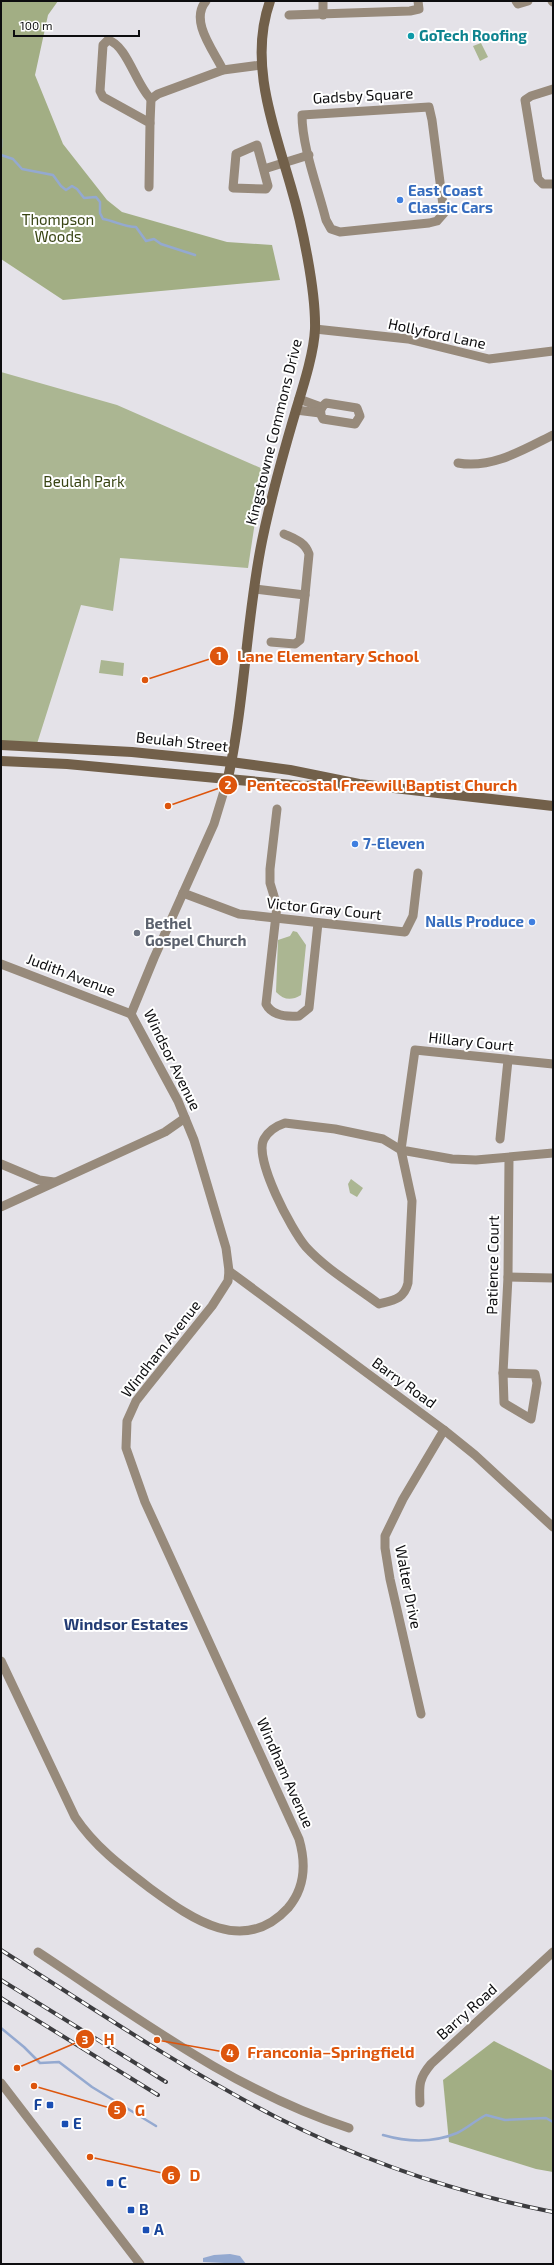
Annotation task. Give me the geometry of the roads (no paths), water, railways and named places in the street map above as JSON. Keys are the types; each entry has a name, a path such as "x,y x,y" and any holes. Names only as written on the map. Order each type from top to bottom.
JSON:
{"main road":[{"name":"Kingstowne Commons Drive","path":"228,778 242,699 254,589 271,499 299,400 315,329 306,253 266,94 261,64 262,38 270,1"},
{"name":"Beulah Street","path":"1,745 132,752 231,762 290,770 359,784 553,806"},
{"name":"Beulah Street","path":"1,761 66,764 303,786 359,784"}],"street":[{"path":"206,1 200,14 200,24 222,70"},
{"path":"323,1 323,15"},
{"path":"289,15 410,11 419,9 418,1"},
{"path":"516,1 518,4 528,1"},
{"path":"150,123 103,97 100,91 103,45 108,40 118,45 144,93 152,99"},
{"path":"149,187 152,99 158,94 222,70 261,64"},
{"path":"553,89 531,96 525,100 538,179 543,184 553,184"},
{"name":"Gadsby Square","path":"429,107 444,212 437,221 429,223 340,232 331,229 326,220 309,155 302,127 302,115 429,107"},
{"path":"257,145 264,169 268,186 266,189 233,188 236,154 257,145"},
{"path":"264,169 309,155"},
{"name":"Hollyford Lane","path":"315,329 408,339 490,359 553,351"},
{"path":"296,410 321,410 299,400"},
{"path":"458,463 485,464 500,460 553,435"},
{"path":"271,642 295,644 300,640 309,554 303,543 284,534"},
{"path":"254,589 305,595"},
{"name":"Windsor Avenue","path":"228,778 214,824 131,1014 178,1101 185,1118 208,1182 226,1248 229,1272"},
{"path":"277,809 270,870 270,883 277,906 266,1004 274,1014 294,1017 300,1016 309,1008 318,923"},
{"name":"Victor Gray Court","path":"184,893 239,914 405,932 413,916 418,873"},
{"name":"Judith Avenue","path":"1,964 131,1014"},
{"name":"Hillary Court","path":"401,1150 415,1050 553,1064"},
{"path":"500,1139 508,1060"},
{"path":"1,1207 165,1132 185,1118"},
{"path":"401,1150 412,1201 408,1282 406,1290 400,1298 379,1304 306,1247 281,1207 261,1157 263,1140 273,1128 285,1123 335,1129 383,1139 401,1150 452,1159 509,1158 553,1153"},
{"name":"Patience Court","path":"503,1373 535,1374 537,1383 531,1419 504,1403 503,1373 508,1278 509,1158"},
{"path":"1,1164 39,1180 54,1182"},
{"name":"Barry Road","path":"229,1272 444,1430 553,1527"},
{"name":"Windham Avenue","path":"1,1660 75,1817 90,1839 111,1858 187,1914 211,1927 237,1931 254,1928 274,1919 291,1904 298,1892 304,1870 299,1839 145,1502 129,1460 125,1442 127,1421 136,1402 212,1306 228,1281 229,1272"},
{"path":"508,1278 553,1278"},
{"name":"Walter Drive","path":"421,1714 390,1579 385,1548 386,1536 403,1499 444,1430"},
{"path":"38,1952 203,2061 254,2088 349,2128"},
{"name":"Barry Road","path":"420,2103 419,2087 422,2074 553,1952"},
{"path":"1,2083 140,2264"}],"water":[{"path":"230,2254 240,2256 246,2264 203,2262 203,2258 214,2255"}],"waterway":[{"path":"1,139 1,147"},
{"path":"1,155 13,159 22,169 53,175 66,190 72,186 77,189 84,198 96,197 100,202 100,213 103,219 136,227 146,241 154,239 161,244 195,255"},
{"path":"1,2028 24,2047 40,2063 59,2062 92,2087 156,2126"},
{"path":"383,2135 411,2140 439,2139 457,2133 486,2115 505,2120 546,2118 553,2122"}],"railway":[{"path":"1,1950 171,2058 241,2098 309,2133 342,2148 411,2174 481,2195 553,2212"},
{"path":"1,1980 166,2082"},
{"path":"1,1998 158,2095"}],"place":[{"name":"GoTech Roofing","path":"411,36"},
{"name":"East Coast Classic Cars","path":"400,200"},
{"name":"Lane Elementary School","path":"145,680"},
{"name":"Pentecostal Freewill Baptist Church","path":"168,806"},
{"name":"7-Eleven","path":"355,844"},
{"name":"Nalls Produce","path":"532,922"},
{"name":"Bethel Gospel Church","path":"137,933"},
{"name":"Franconia–Springfield","path":"157,2040"},
{"name":"H","path":"17,2068"},
{"name":"G","path":"34,2086"},
{"name":"F","path":"50,2105"},
{"name":"E","path":"65,2124"},
{"name":"D","path":"90,2157"},
{"name":"C","path":"110,2183"},
{"name":"B","path":"131,2210"},
{"name":"A","path":"146,2230"}],"district":[{"name":"Windsor Estates","path":"126,1624"}],"park label":[{"name":"Thompson Woods","path":"58,228"},
{"name":"Beulah Park","path":"84,482"}]}
